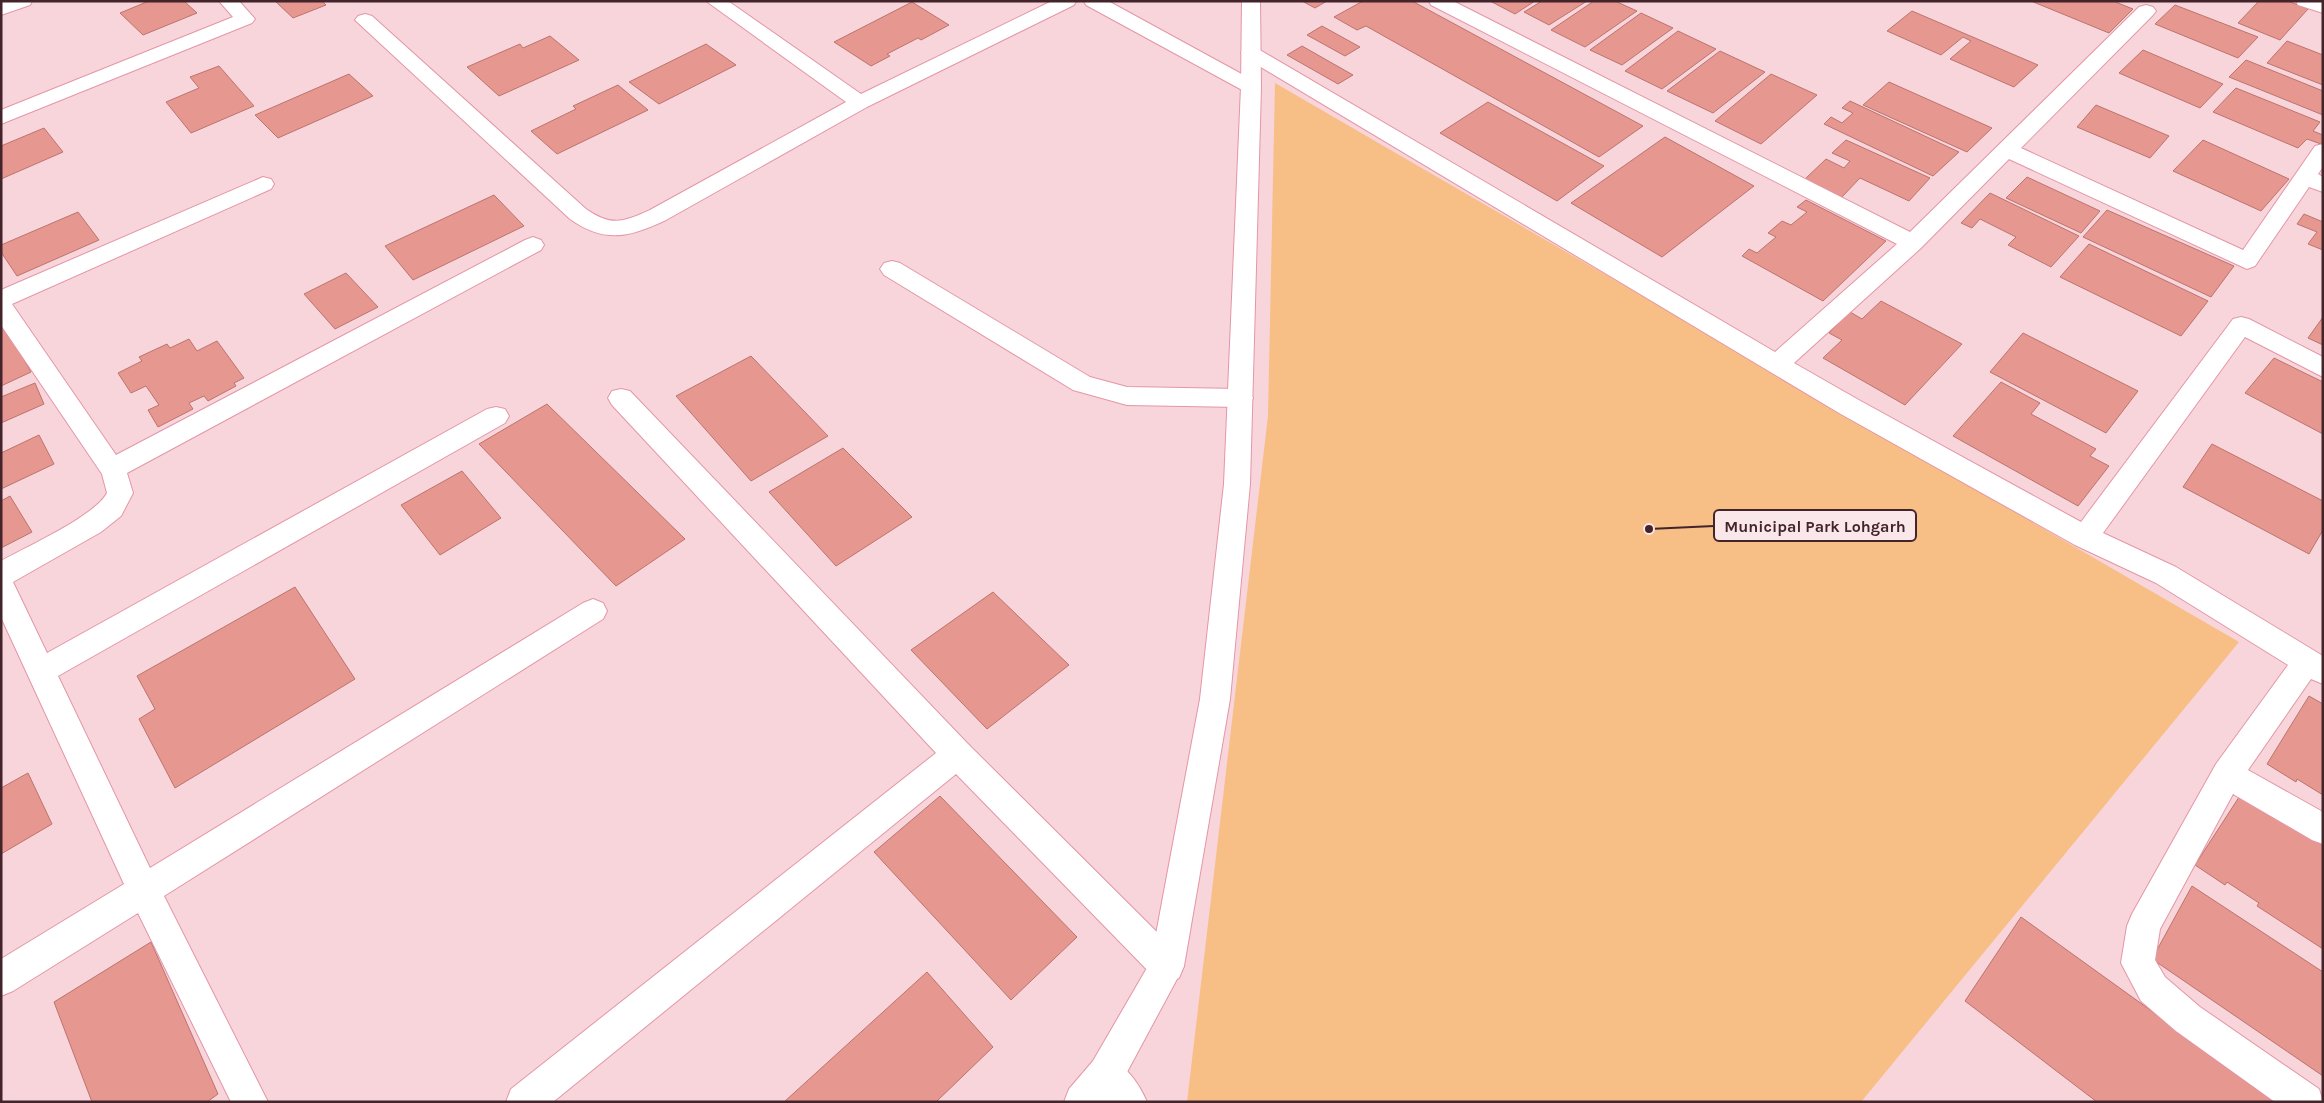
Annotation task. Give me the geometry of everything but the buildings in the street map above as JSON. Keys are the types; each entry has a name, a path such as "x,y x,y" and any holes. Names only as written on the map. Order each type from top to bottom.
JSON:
{"street":[{"path":"1,9 22,1"},
{"path":"1,118 245,19 228,1"},
{"path":"715,1 860,103"},
{"path":"366,20 578,214 592,225 610,230 632,227 658,215 860,103 1066,1"},
{"path":"1093,1 1251,87"},
{"path":"1082,1102 1106,1074 1167,966 1215,699 1238,484 1251,87 1251,1"},
{"path":"1438,1 1913,243"},
{"path":"2305,1 2323,7"},
{"path":"1777,364 1913,243 2146,11"},
{"path":"1251,53 1777,364 2085,537 2166,575 2315,667 2227,774 2144,926 2138,964 2153,989 2188,1019 2306,1102"},
{"path":"2007,150 2247,261 2314,181 2323,151"},
{"path":"1,300 263,184"},
{"path":"112,469 534,245"},
{"path":"892,268 1082,384 1127,396 1240,398"},
{"path":"1,306 112,469 118,481 120,493 112,509 90,524 1,575"},
{"path":"2085,537 2241,325 2323,368"},
{"path":"621,398 957,754 1167,966"},
{"path":"42,671 496,416"},
{"path":"1,586 144,891 250,1102"},
{"path":"1,979 593,612"},
{"path":"524,1102 957,754"},
{"path":"2227,774 2323,829"},
{"path":"1106,1074 1128,1102"}],"shaded area":[{"path":"1275,83 2239,642 1861,1102 1187,1102 1268,416"}],"place":[{"name":"Municipal Park Lohgarh","path":"1649,529"}]}
